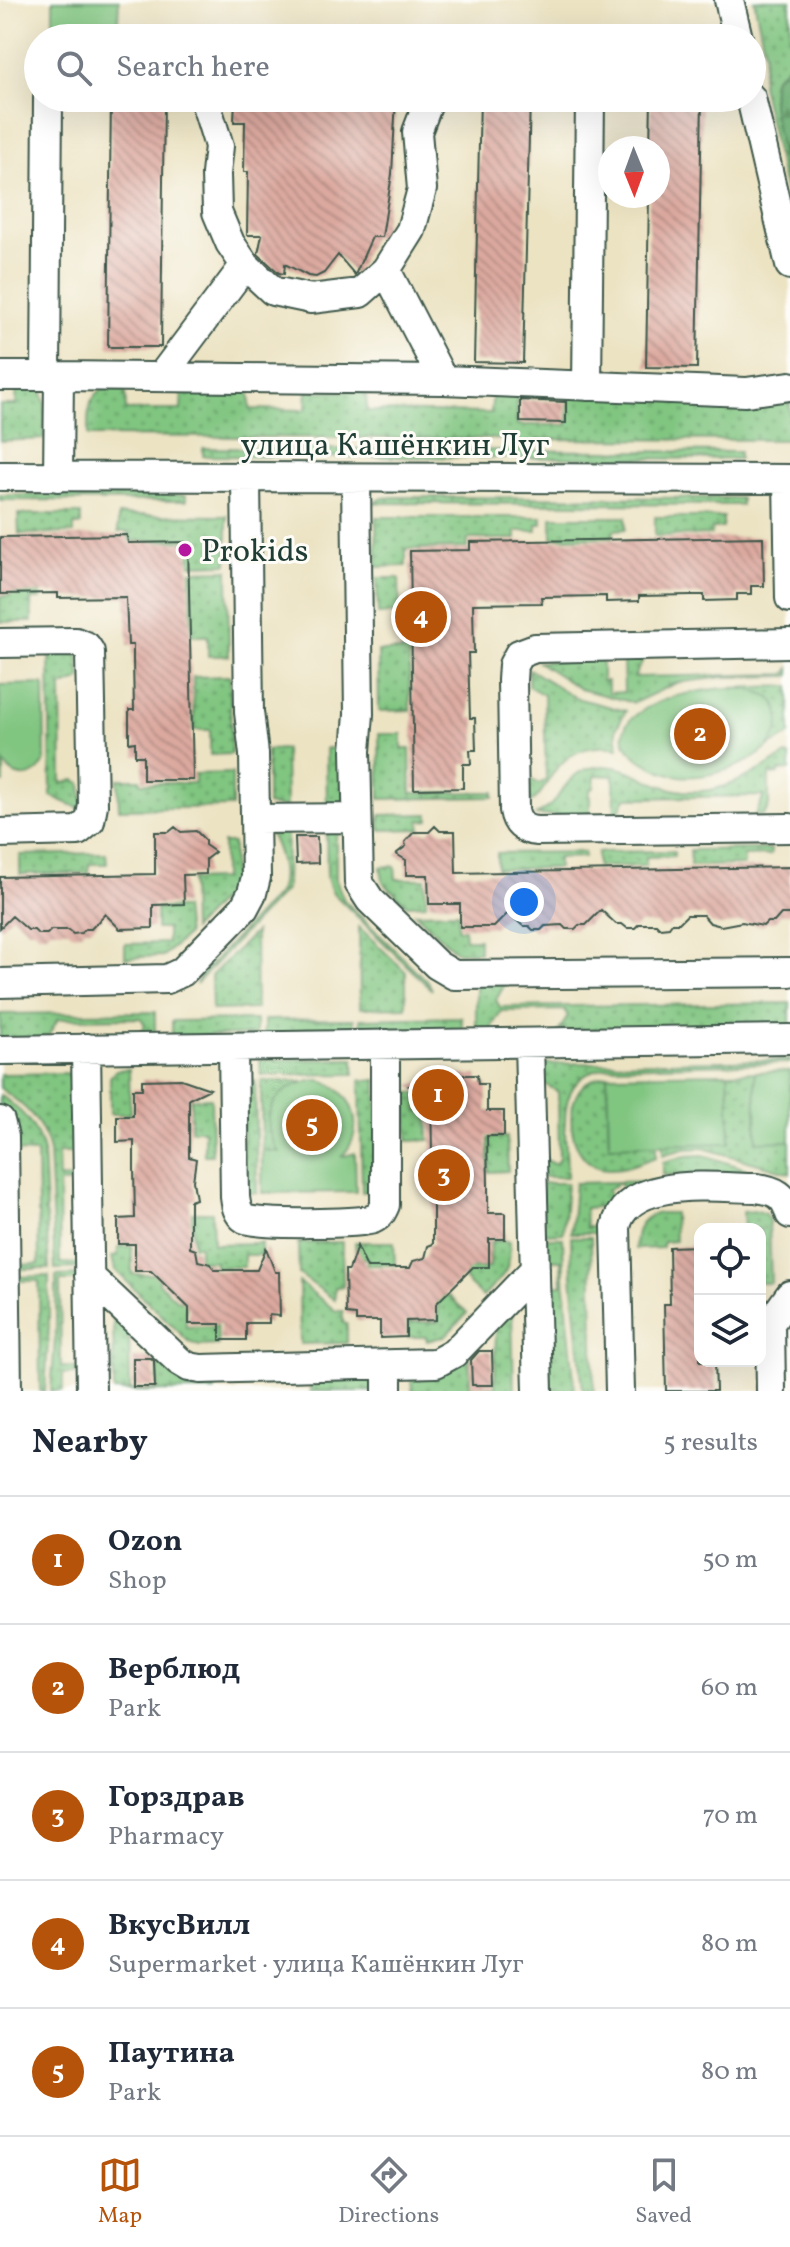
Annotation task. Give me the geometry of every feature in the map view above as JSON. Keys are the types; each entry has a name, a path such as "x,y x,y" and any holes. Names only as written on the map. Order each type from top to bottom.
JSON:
{"street":[{"path":"729,0 732,24"},
{"path":"48,112 58,477"},
{"path":"208,112 219,146 217,212 230,243 245,265 273,291 311,299 360,293 386,270 411,230 422,189 417,132 425,112"},
{"path":"587,386 590,112"},
{"path":"754,112 790,265"},
{"path":"161,377 245,265"},
{"path":"386,270 443,380"},
{"path":"0,376 443,380 746,392 790,386"},
{"name":"улица Кашёнкин Луг","path":"0,476 789,479"},
{"path":"0,983 152,981 177,975 241,912 250,898 256,877 256,819 249,712 246,478"},
{"path":"356,479 359,714 356,751 357,873 363,892 450,974 790,972"},
{"path":"789,479 790,598"},
{"path":"0,643 76,642 86,646 90,652 93,805 90,821 78,831 0,833"},
{"path":"790,643 528,649 515,660 512,680 514,810 524,828 537,831 790,828"},
{"path":"256,819 357,818"},
{"path":"0,1050 790,1039"},
{"path":"529,1043 538,1391"},
{"path":"233,1047 235,1204 239,1213 255,1222 331,1222 372,1219 381,1214 385,1205 385,1044"},
{"path":"86,1048 91,1391"},
{"path":"0,1121 4,1137 7,1391"},
{"path":"620,1391 616,1234 617,1221 623,1210 653,1190 756,1188 782,1196 790,1214"},
{"path":"89,1276 185,1366 238,1380 387,1378 448,1358 535,1269"},
{"path":"771,1391 770,1323 790,1295"}],"green space":[{"path":"53,0 119,0 118,22 53,22"},
{"path":"754,0 790,0 790,215 766,107 766,24 759,24"},
{"path":"790,63 790,202 772,106 773,79"},
{"path":"17,383 40,387 45,403 44,439 0,441 0,405 16,405"},
{"path":"104,388 125,389 126,410 181,410 182,390 250,391 250,409 306,410 307,391 366,392 367,411 491,413 493,393 787,395 790,440 537,439 536,442 514,442 513,439 88,436 89,409 98,392","holes":["517,397 569,398 568,425 517,425"]},
{"path":"203,448 739,452 739,459 203,456"},
{"path":"0,495 186,495 186,501 0,500"},
{"path":"395,497 741,498 741,505 374,503"},
{"path":"18,514 81,514 81,525 74,525 74,533 19,534"},
{"path":"118,515 227,516 227,564 191,565 190,540 130,541 129,532 118,532"},
{"path":"376,517 542,517 542,524 537,524 537,531 516,531 516,539 468,539 467,548 406,549 406,566 377,567"},
{"path":"552,517 626,517 626,529 614,530 613,537 552,538"},
{"path":"655,517 723,517 723,528 712,528 711,535 655,536"},
{"path":"228,570 229,656 208,656 208,636 192,636 191,571"},
{"path":"377,578 399,578 400,613 378,614"},
{"path":"41,588 41,599 31,599 32,622 0,622 0,596 10,596 10,589"},
{"path":"49,649 78,655 81,679 61,687 62,784 74,780 81,783 83,810 51,796"},
{"path":"378,651 409,651 410,710 379,711"},
{"path":"602,660 602,681 608,681 608,693 624,692 623,660 643,660 634,677 786,674 790,668 790,676 724,677 676,683 634,703 580,689 538,662"},
{"path":"529,669 576,698 626,711 616,729 618,748 588,748 571,756 556,769 530,803 529,778 539,784 546,780 544,695 528,686"},
{"path":"230,676 231,754 210,755 210,730 194,730 193,677"},
{"path":"44,684 45,760 37,772 26,776 14,773 4,763 4,783 0,783 0,685"},
{"path":"790,686 790,735 765,749 775,721 770,702 752,692 725,688"},
{"path":"725,688 761,693 775,704 778,711 778,726 772,742 748,761 713,774 679,776 644,762 626,745 623,735 627,725 647,708 679,695"},
{"path":"379,734 402,734 402,749 410,749 411,793 494,792 494,797 380,799"},
{"path":"326,748 343,749 345,805 327,807"},
{"path":"285,749 286,808 267,805 267,750"},
{"path":"786,755 790,756 790,770 769,775 769,806 764,815 755,816 764,796 626,798 615,818 614,776 595,775 594,788 590,789 590,818 535,815 550,805 581,771 590,768 618,768 660,785 694,792 741,780"},
{"path":"232,773 232,807 119,809 118,779 140,779 141,783 195,783 195,774"},
{"path":"429,814 429,820 420,821 421,829 380,830 380,815"},
{"path":"287,828 286,889 196,984 201,974 279,892 282,876 280,860 268,830"},
{"path":"326,828 341,828 336,838 336,880 344,900 429,983 432,990 332,892 327,878"},
{"path":"223,843 233,843 230,890 192,930 191,880 223,879"},
{"path":"771,849 771,855 744,856 744,865 690,866 690,850"},
{"path":"674,851 674,856 646,857 646,866 597,867 597,852"},
{"path":"584,852 584,857 558,858 558,868 497,869 497,853"},
{"path":"106,853 107,864 89,864 89,873 20,874 20,855"},
{"path":"395,866 396,879 425,879 426,904 407,905 383,882 381,867"},
{"path":"156,908 184,908 187,935 163,956 125,958 125,944 167,943 167,929 156,929"},
{"path":"458,912 458,929 464,929 465,939 479,939 479,952 458,952 453,949 415,913"},
{"path":"359,927 406,972 406,1007 360,1008"},
{"path":"255,932 256,1009 212,1010 211,976"},
{"path":"476,984 505,984 496,1000 500,1007 790,1003 790,1028 559,1031 568,1016 565,1010 501,1011 489,1032 476,1032"},
{"path":"155,1012 155,1037 139,1037 145,1025 141,1018 58,1019 47,1038 0,1039 0,1014"},
{"path":"462,1017 462,1033 361,1034 360,1019"},
{"path":"354,1019 354,1034 264,1035 264,1020"},
{"path":"256,1020 256,1035 172,1036 172,1021"},
{"path":"354,1059 354,1074 261,1075 260,1060"},
{"path":"790,1060 790,1063 610,1067 591,1072 578,1081 566,1108 567,1177 542,1177 541,1157 554,1164 559,1160 558,1092 540,1081 542,1064"},
{"path":"129,1069 130,1114 110,1114 110,1077 116,1070"},
{"path":"790,1071 790,1141 757,1142 755,1072"},
{"path":"755,1072 757,1141 790,1141 790,1173 703,1148 663,1155 663,1144 730,1142 728,1073"},
{"path":"77,1073 80,1153 58,1153 59,1178 80,1179 80,1183 59,1184 60,1263 81,1264 81,1268 55,1269 46,1141 32,1115 0,1088 0,1074"},
{"path":"728,1073 730,1143 609,1146 607,1075"},
{"path":"607,1075 609,1145 656,1144 656,1157 626,1167 608,1169 596,1166 579,1149 571,1125 575,1100 586,1083"},
{"path":"321,1080 342,1093 354,1113 354,1136 341,1157 355,1153 356,1192 262,1193 262,1150 279,1152 269,1125 274,1102 293,1086"},
{"path":"360,1080 377,1080 378,1191 362,1192"},
{"path":"242,1081 255,1081 257,1193 244,1193"},
{"path":"261,1081 304,1081 298,1082 281,1154 262,1150"},
{"path":"407,1093 418,1093 418,1111 428,1111 429,1140 408,1141"},
{"path":"0,1095 28,1119 43,1152 49,1269 13,1269 18,1265 39,1264 37,1153 17,1152 0,1109"},
{"path":"211,1098 212,1155 204,1155 204,1130 191,1130 191,1099"},
{"path":"507,1137 508,1171 489,1172 489,1138"},
{"path":"702,1155 761,1174 663,1175 663,1162"},
{"path":"657,1181 627,1196 619,1183 607,1191 613,1201 611,1206 585,1208 586,1227 604,1227 604,1233 571,1233 575,1183"},
{"path":"542,1183 567,1183 563,1233 543,1234"},
{"path":"758,1211 765,1214 769,1221 771,1283 766,1283 766,1223 744,1223 743,1212"},
{"path":"192,1212 212,1212 213,1244 261,1243 261,1255 244,1255 244,1267 215,1267 215,1261 199,1261 199,1246 193,1246"},
{"path":"659,1213 674,1213 675,1241 663,1242 663,1248 635,1249 636,1236 643,1221"},
{"path":"571,1237 591,1237 594,1391 583,1391"},
{"path":"543,1238 563,1238 575,1391 547,1391 544,1286 562,1285 561,1260 544,1260"},
{"path":"491,1241 510,1241 509,1260 501,1278 483,1297 465,1280 465,1269 490,1268"},
{"path":"342,1242 343,1287 335,1287 335,1300 299,1274 298,1243"},
{"path":"355,1242 394,1242 395,1265 367,1265 367,1258 356,1259"},
{"path":"132,1246 132,1274 159,1274 159,1283 177,1300 186,1300 186,1327 217,1326 218,1345 199,1346 189,1342 115,1270 112,1257 118,1256 118,1247"},
{"path":"81,1275 81,1281 60,1281 61,1367 82,1368 82,1374 63,1374 63,1391 51,1391 56,1276"},
{"path":"49,1276 45,1391 40,1391 39,1281 22,1281 14,1277"},
{"path":"299,1282 336,1311 343,1311 347,1343 300,1344"},
{"path":"438,1296 449,1296 467,1313 445,1336 427,1341 426,1337 408,1337 408,1322 438,1322"},
{"path":"512,1311 514,1391 412,1391 411,1376 469,1352 470,1387 495,1387 496,1321"},
{"path":"113,1316 129,1326 130,1390 158,1390 158,1358 215,1381 215,1391 114,1391"},
{"path":"310,1376 373,1377 380,1391 310,1391"}],"building":[{"path":"111,112 164,112 161,347 108,347"},
{"path":"234,112 395,112 392,174 382,237 372,237 355,275 338,255 324,273 316,277 285,264 284,274 279,273 258,254 262,235 247,235 245,122 234,122"},
{"path":"480,112 530,112 523,363 474,362"},
{"path":"651,112 702,112 697,368 646,367 649,208 670,208 670,136 650,136"},
{"path":"520,400 566,402 566,423 520,422"},
{"path":"127,535 128,543 188,542 193,780 143,780 143,756 135,756 135,742 129,743 129,710 134,710 133,645 128,645 126,597 58,598 58,593 0,594 0,537"},
{"path":"763,537 764,586 751,586 751,594 737,594 737,600 704,601 704,595 691,595 639,596 639,601 606,602 606,596 541,597 542,603 473,604 474,653 468,653 470,718 475,718 476,750 470,750 471,764 463,764 463,788 414,789 410,551 470,550 470,542"},
{"path":"435,826 440,831 455,831 456,873 790,867 790,914 781,914 774,922 763,926 742,922 721,926 710,923 703,915 687,915 669,927 639,924 635,928 627,928 616,924 601,910 586,925 575,929 566,929 562,925 533,930 508,913 494,927 460,927 460,904 429,904 428,875 406,875 406,860 396,854 406,846 405,842 414,832 429,832"},
{"path":"175,827 181,832 196,831 205,840 205,845 215,852 206,859 206,874 183,875 184,904 153,905 153,928 120,929 105,914 91,929 81,933 51,930 47,934 38,934 28,930 12,916 0,928 0,877 155,874 155,832 169,832"},
{"path":"295,837 317,837 318,863 296,864"},
{"path":"438,1075 477,1075 478,1084 487,1084 487,1111 504,1111 504,1136 487,1136 488,1213 505,1213 505,1239 489,1239 489,1267 473,1267 436,1304 436,1320 406,1321 406,1337 380,1338 380,1321 356,1321 356,1315 346,1314 345,1270 349,1270 357,1246 367,1268 410,1268 413,1261 425,1258 428,1246 433,1244 433,1197 426,1196 429,1177 426,1155 432,1153 431,1095 409,1086"},
{"path":"181,1079 210,1089 189,1099 189,1157 196,1159 193,1181 196,1199 190,1201 190,1248 196,1250 198,1261 211,1264 214,1270 257,1270 266,1248 275,1272 279,1272 280,1316 269,1315 269,1323 246,1323 246,1340 220,1340 220,1324 189,1324 189,1308 151,1271 135,1271 135,1244 118,1244 118,1219 135,1218 134,1141 117,1142 117,1116 133,1116 133,1089 142,1089 142,1080"},
{"path":"694,1246 694,1367 715,1367 716,1391 666,1391 664,1304 670,1304 669,1247"},
{"path":"479,1351 492,1351 493,1385 472,1385 471,1360"},
{"path":"133,1358 151,1358 154,1361 155,1387 133,1387"}],"place":[{"name":"Prokids","path":"185,550"},
{"name":"ВкусВилл","path":"421,617"},
{"name":"Верблюд","path":"700,734"},
{"name":"Ozon","path":"438,1095"},
{"name":"Паутина","path":"312,1125"},
{"name":"Горздрав","path":"444,1175"}]}
